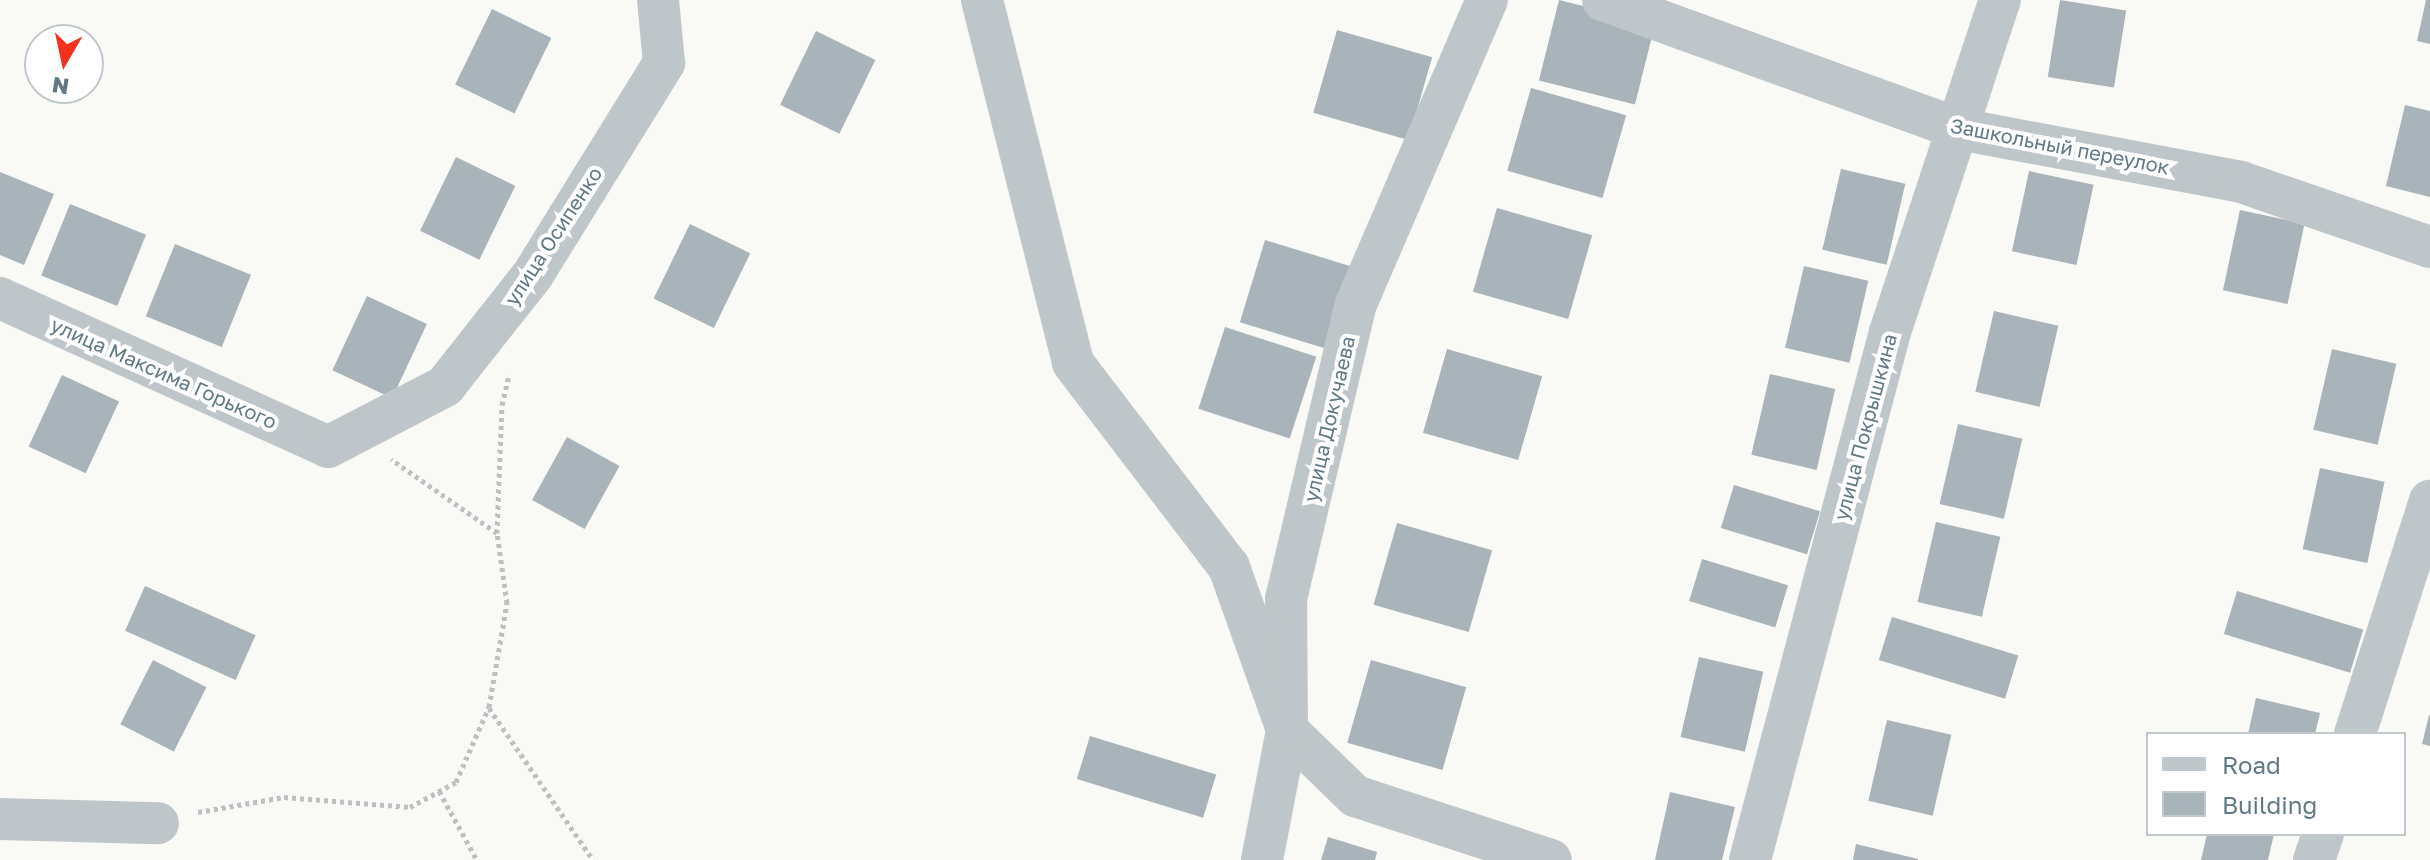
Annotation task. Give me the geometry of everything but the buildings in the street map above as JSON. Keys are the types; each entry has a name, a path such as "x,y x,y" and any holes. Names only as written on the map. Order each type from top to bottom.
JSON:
{"street":[{"name":"улица Осипенко","path":"328,447 445,386 532,276 664,63 658,0"},
{"path":"982,0 1073,363 1229,567 1287,730 1355,796 1551,860"},
{"name":"улица Докучаева","path":"1262,860 1287,730 1286,599 1356,304 1487,0"},
{"name":"Зашкольный переулок","path":"1603,0 1959,129 2241,182 2430,247"},
{"name":"улица Покрышкина","path":"1750,860 1890,332 2000,0"},
{"name":"улица Максима Горького","path":"0,298 328,447"},
{"path":"2356,732 2430,501"},
{"path":"0,819 158,823"},
{"path":"2314,860 2322,836"}],"path":[{"path":"158,823 221,806 284,797 410,807 456,782 489,707 507,603 497,533 502,405 512,362"},
{"path":"328,447 386,456 497,533"},
{"path":"489,707 593,860"},
{"path":"439,791 477,860"}]}
